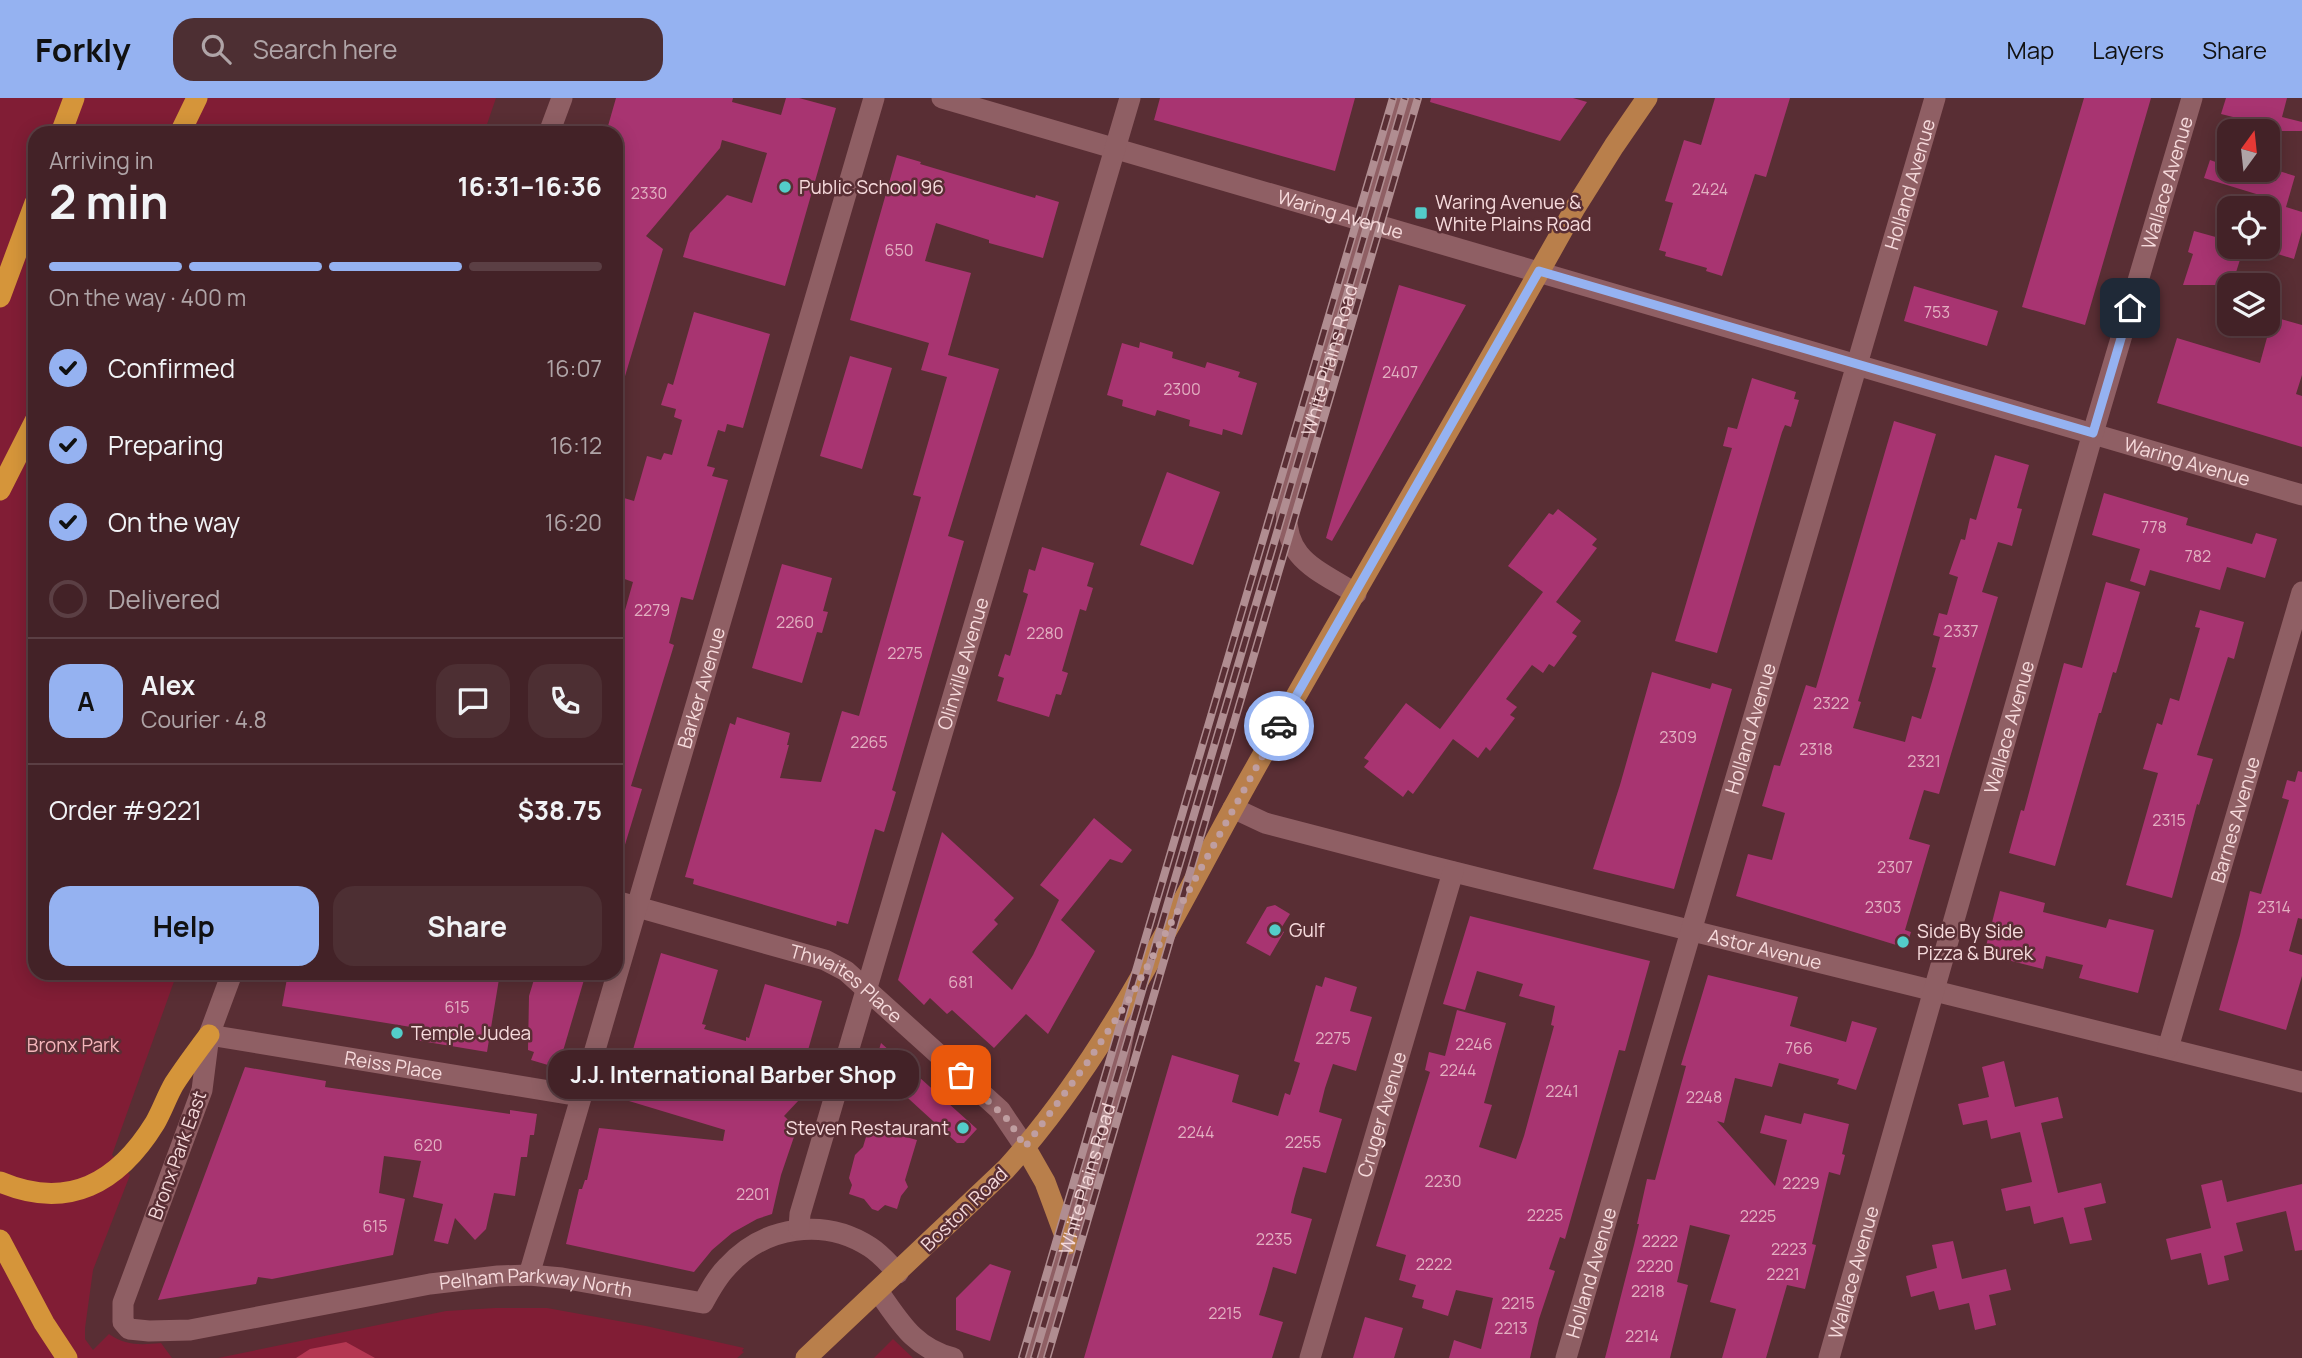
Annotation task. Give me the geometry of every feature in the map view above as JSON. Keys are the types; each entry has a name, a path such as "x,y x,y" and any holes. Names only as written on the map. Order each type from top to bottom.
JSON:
{"highway":[{"path":"64,126 74,98"},
{"path":"183,126 197,98"},
{"path":"0,297 28,222"},
{"path":"0,491 28,435"},
{"path":"0,1182 34,1194 60,1194 85,1188 109,1177 143,1141 156,1122 173,1087 209,1035"},
{"path":"0,1240 38,1312 67,1358"}],"main road":[{"name":"Boston Road","path":"806,1358 988,1188 1025,1147 1094,1052 1130,998 1233,808 1539,271 1594,177 1647,98"},
{"path":"1025,1147 1045,1182 1068,1244"}],"street":[{"path":"552,126 562,98"},
{"name":"Barker Avenue","path":"623,953 874,98"},
{"name":"Waring Avenue","path":"942,98 2302,495"},
{"name":"Olinville Avenue","path":"799,1228 800,1214 866,987 1130,98"},
{"name":"White Plains Road","path":"1356,594 1312,567 1298,554 1289,539 1286,522 1291,484 1406,98"},
{"name":"Holland Avenue","path":"1566,1358 1935,98"},
{"name":"Wallace Avenue","path":"1829,1358 2093,433 2192,98"},
{"name":"Barnes Avenue","path":"2168,1048 2302,592"},
{"name":"Astor Avenue","path":"1233,808 1265,823 1453,872 2302,1082"},
{"name":"Cruger Avenue","path":"1310,1358 1453,872"},
{"name":"Thwaites Place","path":"623,903 825,960 846,971 1000,1110 1025,1147"},
{"name":"Bronx Park East","path":"133,1331 122,1322 123,1303 202,1090 209,1035 229,980"},
{"name":"Barker Avenue","path":"529,1275 615,980"},
{"name":"White Plains Road","path":"1035,1358 1110,1105 1130,998"},
{"name":"Reiss Place","path":"209,1035 580,1096"},
{"name":"Pelham Parkway North","path":"133,1331 190,1330 430,1284 498,1276 529,1275 594,1282 703,1303 727,1267 743,1252 772,1235 799,1228 824,1230 863,1242 898,1273"},
{"path":"878,1290 915,1339 932,1352 953,1358"}],"green space":[{"name":"Bronx Park","path":"0,98 496,98 486,126 28,126 28,980 174,980 112,1155 130,1175 93,1270 85,1328 85,1339 93,1350 109,1334 134,1344 161,1343 172,1358 0,1358"},
{"path":"547,1308 646,1326 744,1348 744,1352 737,1358 218,1358 446,1311"},
{"path":"893,1339 913,1358 874,1358"}],"shaded area":[{"path":"346,1342 375,1358 296,1358 310,1349"}],"building":[{"name":"Public School 96","path":"616,98 733,98 732,102 781,115 786,98 799,98 836,108 785,286 683,257 690,233 727,195 752,203 767,153 722,140 720,148 646,236 663,249 623,383 623,126 608,126"},
{"path":"1160,98 1355,98 1335,171 1154,120"},
{"path":"1431,98 1573,98 1587,102 1560,141 1430,102"},
{"path":"1715,98 1790,98 1766,177 1755,174 1722,276 1706,271 1707,268 1665,256 1666,252 1659,250 1673,203 1665,201 1684,140 1701,145"},
{"path":"2084,98 2151,98 2085,325 2022,307"},
{"path":"2226,98 2287,98 2282,117 2302,122 2302,131 2280,131 2280,119 2232,119 2221,114"},
{"path":"897,155 1035,198 1036,195 1059,202 1043,258 989,243 989,240 936,223 925,261 971,273 948,355 999,369 948,536 964,541 892,790 896,792 884,832 875,829 848,924 837,921 836,926 693,884 694,879 685,877 730,723 735,725 737,717 790,733 780,778 821,782 842,711 859,716 921,497 913,495 947,377 921,370 929,343 850,320"},
{"path":"2210,160 2217,162 2217,182 2204,178"},
{"path":"2280,171 2295,176 2286,207 2302,212 2302,231 2294,259 2280,255 2280,196 2263,196 2217,182 2280,182"},
{"path":"2194,231 2217,237 2217,259 2240,259 2236,273 2217,273 2217,285 2183,285 2193,254 2188,252"},
{"path":"1399,285 1466,305 1332,541 1326,538"},
{"path":"1914,286 1998,311 1987,346 1904,321"},
{"path":"694,312 770,334 743,428 727,424 725,432 718,430 707,466 715,468 712,476 728,480 693,600 681,597 669,643 674,645 631,786 642,789 623,851 623,617 633,582 623,578 623,501 624,498 634,501 647,456 661,460 664,453 672,455 682,420 674,417 676,409 661,405 668,383 673,385"},
{"path":"2280,319 2302,325 2302,375 2296,394 2302,396 2302,447 2157,403 2177,338 2260,363 2267,336 2280,336"},
{"path":"1140,342 1173,352 1172,358 1205,368 1207,362 1240,372 1238,377 1257,383 1242,435 1223,429 1222,435 1189,426 1190,420 1157,410 1155,416 1122,406 1123,400 1107,395 1122,343 1139,348"},
{"path":"850,356 892,368 862,469 820,456"},
{"path":"1752,378 1796,392 1794,399 1799,400 1791,427 1785,425 1782,432 1717,653 1675,641 1732,448 1723,446 1728,427 1737,429"},
{"path":"1894,421 1936,434 1858,701 1861,702 1853,728 1905,742 1912,716 1921,719 1936,668 1932,667 1940,637 1933,635 1939,613 1947,615 1958,577 1949,574 1961,539 1965,540 1970,518 1976,520 1995,455 2029,465 2017,508 2022,509 2012,546 1998,542 1982,592 1998,597 1939,794 1924,790 1909,839 1930,845 1905,930 1911,932 1906,948 1736,896 1748,854 1772,860 1785,813 1762,806 1774,765 1780,766 1806,685 1816,688"},
{"path":"1167,472 1220,492 1193,565 1140,545"},
{"path":"2104,493 2188,518 2186,525 2252,544 2256,533 2277,539 2265,578 2227,567 2220,590 2150,570 2145,586 2130,581 2140,549 2092,535"},
{"path":"1558,509 1597,539 1592,545 1597,548 1556,602 1581,621 1572,633 1577,636 1554,667 1549,664 1543,673 1532,665 1506,699 1517,707 1510,715 1515,718 1490,751 1486,747 1478,758 1453,739 1413,794 1408,790 1403,797 1364,767 1369,761 1364,758 1406,703 1440,729 1543,592 1508,566 1549,513 1553,515"},
{"path":"1042,547 1094,563 1087,586 1093,588 1086,611 1080,609 1062,671 1068,673 1061,695 1056,694 1049,717 997,701 1004,678 998,676 1005,654 1010,656 1028,594 1023,592 1029,569 1035,571"},
{"path":"782,564 832,578 823,611 828,612 822,633 817,632 802,683 752,668"},
{"path":"2106,582 2140,592 2116,673 2113,672 2099,713 2055,866 2009,853 2021,810 2024,811 2064,663 2082,668"},
{"path":"2200,610 2244,622 2234,659 2228,657 2197,755 2213,759 2199,805 2197,804 2172,898 2126,885 2158,773 2143,769 2157,723 2162,725 2170,698 2179,701 2200,628 2195,627"},
{"path":"1652,672 1710,689 1712,683 1732,689 1674,889 1593,869"},
{"path":"2298,771 2302,772 2302,919 2298,918 2289,951 2302,955 2302,976 2286,1030 2219,1010 2250,891 2261,894 2289,800 2282,798 2287,780 2295,782"},
{"path":"1094,818 1132,850 1122,863 1110,859 1061,920 1095,951 1048,1034 1026,1014 994,1048 952,1010 947,1014 930,998 924,1005 898,980 942,832 1014,898 994,920 998,924 972,952 1012,990 1033,955 1059,900 1040,885"},
{"path":"2000,891 2045,903 2043,912 2106,928 2109,919 2154,930 2138,993 2079,978 2083,965 2046,956 2043,969 1984,954"},
{"path":"1275,905 1290,914 1280,930 1284,932 1270,956 1246,943 1267,907"},
{"path":"1470,916 1650,961 1625,1051 1619,1050 1565,1239 1560,1237 1549,1269 1555,1271 1539,1319 1530,1358 1449,1358 1454,1340 1481,1349 1493,1298 1456,1290 1448,1316 1422,1308 1424,1300 1412,1297 1416,1285 1399,1280 1406,1255 1376,1246 1430,1072 1425,1070 1429,1052 1445,1056 1457,1010 1506,1023 1484,1103 1492,1105 1479,1147 1516,1159 1524,1136 1554,1026 1551,1025 1555,1006 1519,996 1523,984 1477,971 1465,1010 1443,1004"},
{"path":"661,953 718,970 702,1024 706,1025 704,1029 746,1041 765,984 822,1001 795,1096 799,1100 784,1116 797,1128 781,1175 772,1214 732,1233 712,1250 694,1272 566,1244 579,1189 582,1189 587,1180 599,1128 723,1141 725,1130 619,1098"},
{"path":"1708,975 1798,997 1790,1026 1846,1042 1852,1021 1877,1028 1856,1090 1837,1084 1839,1079 1779,1063 1772,1087 1735,1078 1724,1123 1717,1121 1775,1186 1787,1140 1760,1133 1765,1115 1801,1124 1804,1113 1849,1124 1840,1175 1829,1172 1812,1244 1816,1245 1805,1289 1787,1285 1766,1358 1722,1358 1736,1309 1710,1302 1730,1235 1690,1225 1677,1282 1688,1285 1670,1358 1605,1358 1639,1224 1647,1179 1655,1180 1686,1066 1681,1065"},
{"path":"1325,977 1357,987 1350,1011 1372,1017 1356,1071 1333,1064 1325,1088 1319,1112 1342,1119 1326,1173 1303,1167 1291,1213 1312,1219 1296,1274 1273,1267 1259,1315 1283,1322 1272,1358 1084,1358 1172,1055 1239,1075 1232,1102 1278,1116 1285,1093 1290,1095 1300,1063 1294,1061 1316,985 1322,987"},
{"path":"287,980 499,980 487,1052 415,1040 417,1028 282,1006"},
{"path":"534,980 584,980 558,1068 531,1060 534,1052 528,1050 529,996"},
{"path":"881,1043 977,1129 964,1143 957,1143 874,1067"},
{"path":"2004,1061 2015,1107 2058,1097 2063,1118 2041,1123 2058,1193 2101,1183 2106,1203 2084,1208 2092,1240 2070,1244 2063,1217 2034,1224 2030,1206 2006,1211 2001,1189 2032,1182 2020,1132 1991,1139 1987,1120 1963,1125 1958,1104 1989,1097 1982,1067"},
{"path":"245,1067 326,1081 325,1087 510,1114 510,1110 537,1114 527,1157 521,1157 515,1196 494,1193 486,1229 475,1240 455,1218 448,1244 434,1241 443,1204 413,1197 421,1161 384,1156 379,1193 405,1199 393,1255 272,1279 258,1277 256,1284 158,1300"},
{"path":"869,1127 917,1140 905,1180 908,1187 901,1196 897,1209 885,1205 878,1211 872,1209 864,1199 849,1194 852,1185 849,1178 855,1155 863,1147"},
{"path":"2222,1180 2227,1202 2302,1184 2302,1250 2295,1251 2286,1211 2236,1223 2243,1251 2224,1256 2229,1280 2208,1285 2201,1253 2171,1260 2166,1239 2211,1228 2201,1185"},
{"path":"1953,1241 1962,1279 2006,1269 2011,1290 1989,1295 1996,1325 1975,1330 1969,1303 1939,1310 1934,1291 1911,1297 1906,1276 1937,1268 1932,1245"},
{"path":"990,1264 1011,1271 990,1341 956,1330 956,1298"},
{"path":"1365,1317 1403,1328 1394,1358 1353,1358"}],"railway":[{"path":"1022,1358 1393,98"},
{"path":"1034,1358 1405,98"},
{"path":"1047,1358 1418,98"}],"way so far":[{"path":"961,1075 1000,1110 1025,1147 1087,1063 1130,998 1279,726"}],"place":[{"name":"Public School 96","path":"785,187"},
{"name":"Waring Avenue & White Plains Road","path":"1421,213"},
{"name":"Gulf","path":"1275,930"},
{"name":"Side By Side Pizza & Burek","path":"1903,942"},
{"name":"Temple Judea","path":"397,1033"},
{"name":"J.J. International Barber Shop","path":"961,1075"},
{"name":"Steven Restaurant","path":"963,1128"}],"route":[{"path":"1279,726 1539,271 2093,433 2130,308"}]}
